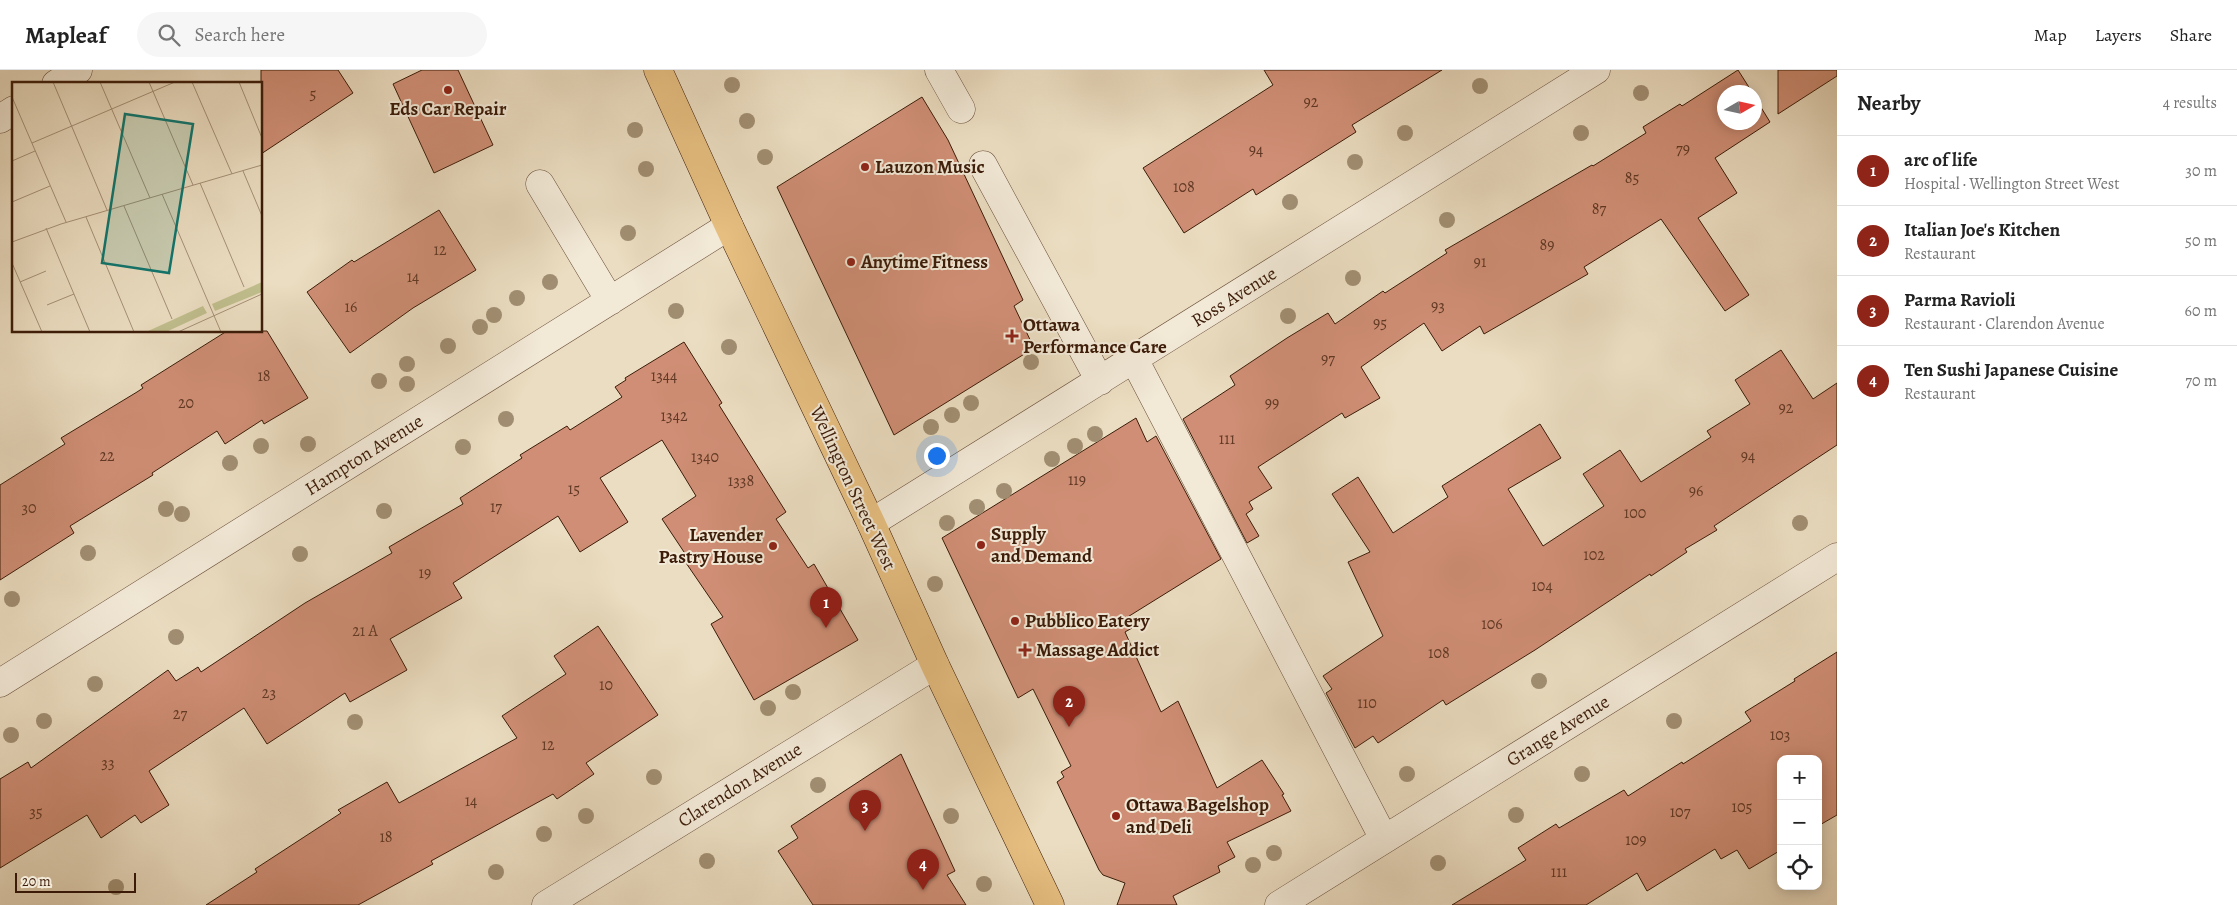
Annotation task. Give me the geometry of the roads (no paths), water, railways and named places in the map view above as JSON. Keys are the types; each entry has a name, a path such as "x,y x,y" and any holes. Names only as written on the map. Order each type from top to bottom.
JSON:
{"main road":[{"name":"Wellington Street West","path":"658,70 729,226 871,523 935,665 1050,905"}],"street":[{"path":"59,82 78,70"},
{"path":"939,70 961,109"},
{"name":"Ross Avenue","path":"871,523 1596,70"},
{"path":"0,119 12,111"},
{"path":"983,165 1100,381"},
{"path":"540,184 610,301"},
{"name":"Hampton Avenue","path":"0,683 729,226"},
{"path":"1134,360 1384,839"},
{"name":"Grange Avenue","path":"1279,905 1837,557"},
{"name":"Clarendon Avenue","path":"546,905 935,665"}],"place":[{"name":"Eds Car Repair","path":"448,90"},
{"name":"Lauzon Music","path":"865,167"},
{"name":"Anytime Fitness","path":"851,262"},
{"name":"Ottawa Performance Care","path":"1012,336"},
{"name":"Supply and Demand","path":"981,545"},
{"name":"Lavender Pastry House","path":"773,546"},
{"name":"Pubblico Eatery","path":"1015,621"},
{"name":"arc of life","path":"826,628"},
{"name":"Massage Addict","path":"1025,650"},
{"name":"Italian Joe's Kitchen","path":"1069,727"},
{"name":"Ottawa Bagelshop and Deli","path":"1116,816"},
{"name":"Parma Ravioli","path":"865,831"},
{"name":"Ten Sushi Japanese Cuisine","path":"923,890"}]}
